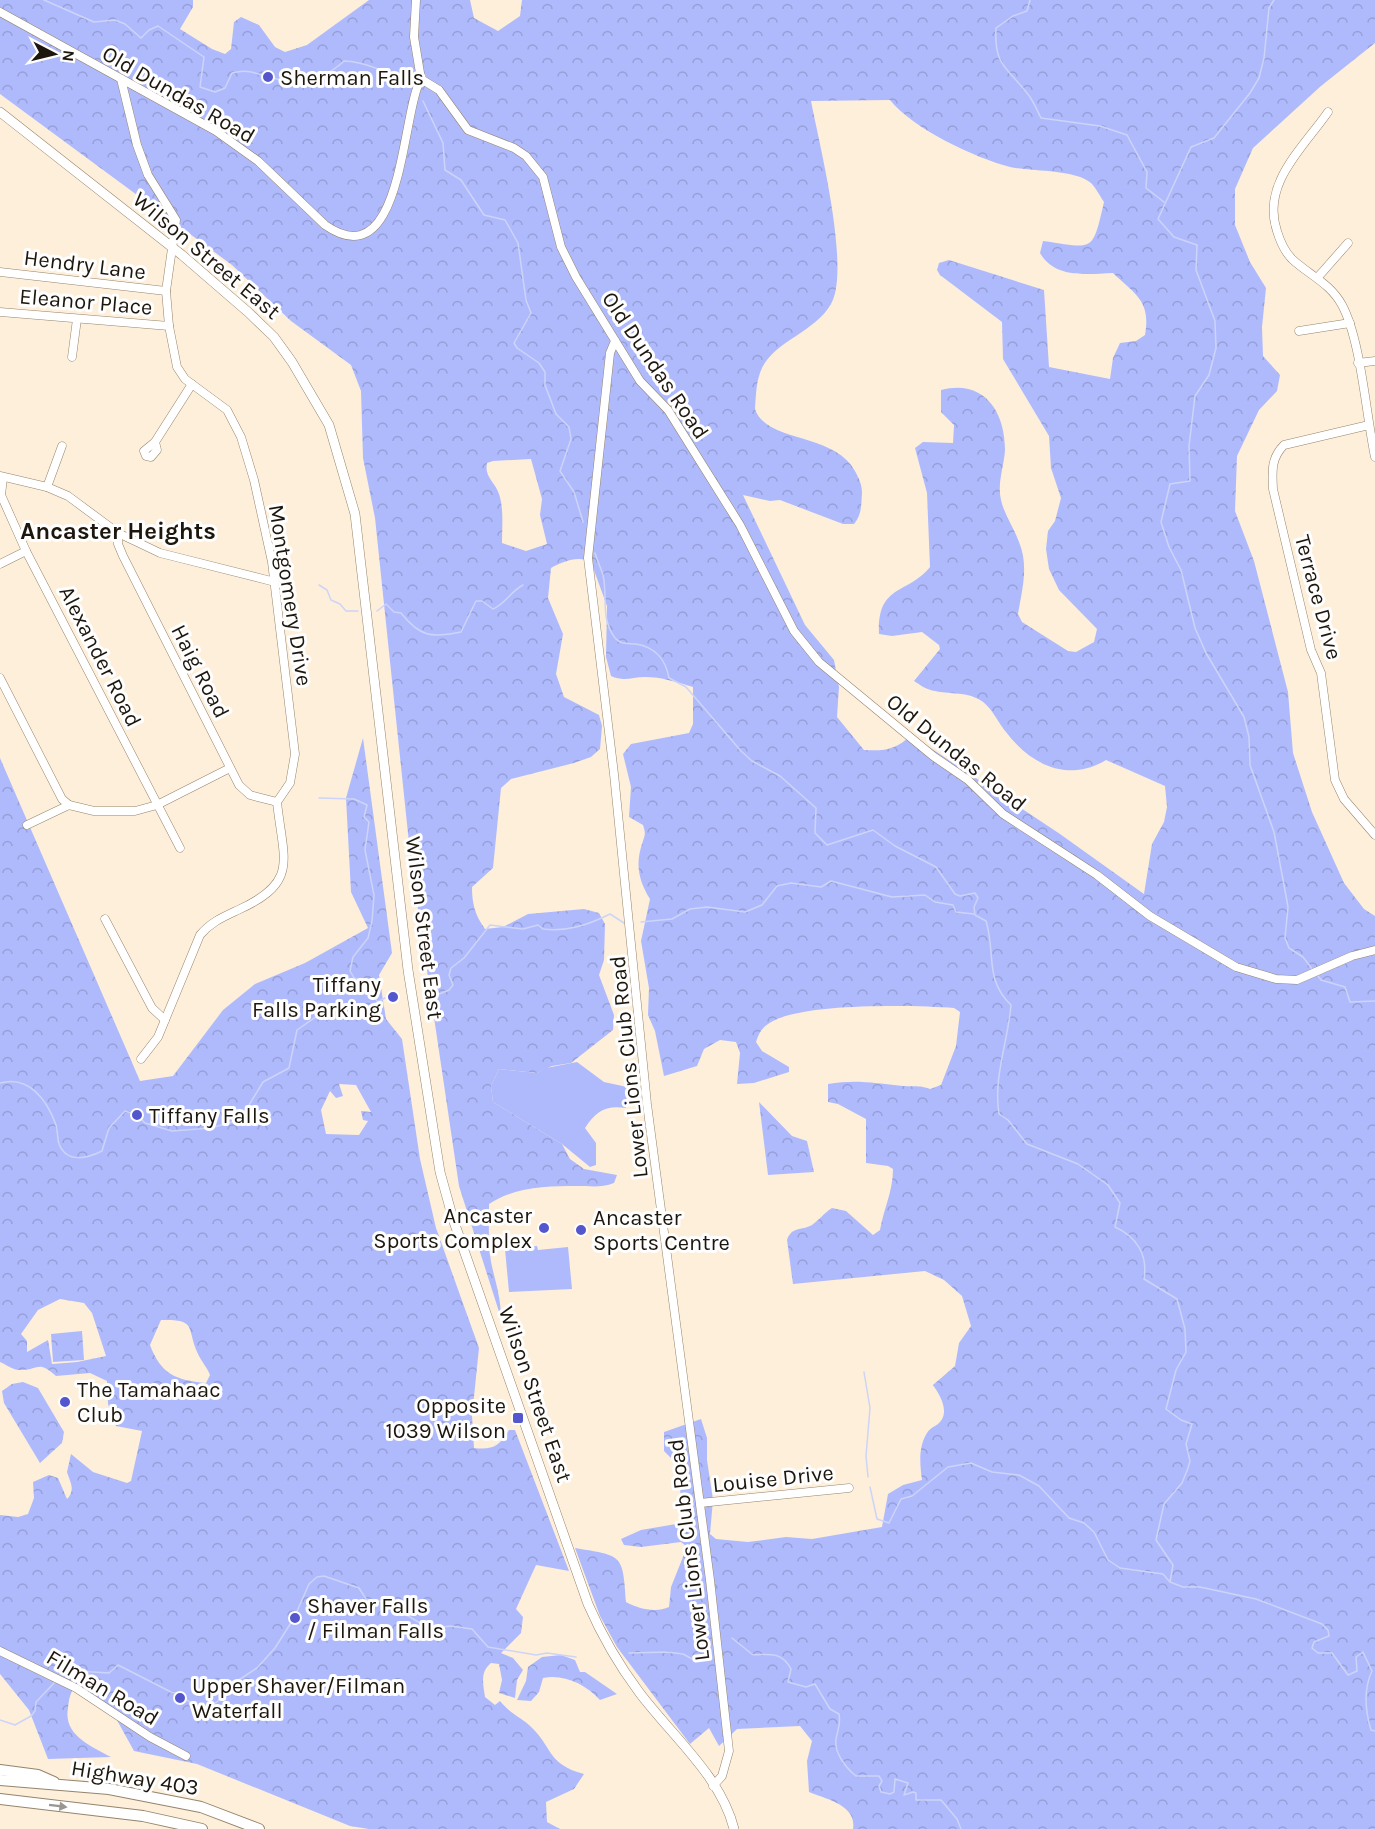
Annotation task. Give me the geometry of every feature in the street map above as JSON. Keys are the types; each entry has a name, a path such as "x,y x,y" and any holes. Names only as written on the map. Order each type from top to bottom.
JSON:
{"highway":[{"path":"0,1770 38,1775 60,1784"},
{"name":"Highway 403","path":"0,1780 109,1789 201,1807 259,1829"},
{"name":"Highway 403","path":"0,1799 143,1816 202,1829"}],"main road":[{"name":"Wilson Street East","path":"0,112 226,291 274,337 308,387 329,425 350,490 354,514 408,970 440,1172 453,1219 587,1600 606,1645 639,1693 713,1785 734,1829"}],"street":[{"path":"416,0 414,37 418,85"},
{"name":"Old Dundas Road","path":"0,12 232,142 258,161 318,219 336,233 350,236 362,234 372,227 390,207 398,181 418,85 438,90 468,130 514,148 536,166 548,187 561,247 640,381 668,410 740,525 794,631 819,662 933,756 968,780 1003,814 1097,875 1150,916 1246,971 1288,981 1311,976 1352,956 1375,950"},
{"name":"Montgomery Drive","path":"121,79 137,145 148,175 176,220 166,291 169,326 177,367 185,379 216,399 235,422 262,512 275,582 296,754 290,783 277,802"},
{"path":"1328,112 1283,172 1273,198 1274,222 1280,241 1292,259 1318,277 1333,291 1350,323 1375,457"},
{"path":"1318,277 1348,243"},
{"name":"Hendry Lane","path":"0,272 166,291"},
{"name":"Eleanor Place","path":"0,312 169,326"},
{"path":"72,357 77,319"},
{"path":"1299,331 1350,323"},
{"name":"Lower Lions Club Road","path":"615,341 610,352 588,558 614,774 648,1104 700,1503 729,1751 722,1776 713,1785"},
{"path":"1358,363 1375,361"},
{"path":"155,442 192,384"},
{"name":"Terrace Drive","path":"1369,426 1284,446 1275,454 1272,469 1273,489 1311,650 1321,673 1335,780 1344,799 1375,835"},
{"path":"47,487 62,446"},
{"path":"2,477 47,487 68,496 118,533 170,557 275,582"},
{"name":"Alexander Road","path":"2,477 1,495 26,551 180,848"},
{"name":"Haig Road","path":"118,533 118,544 123,556 239,785 250,795 277,802"},
{"path":"0,564 26,551"},
{"path":"0,678 62,799 76,808 114,812 135,811 157,804 230,768"},
{"path":"141,1059 158,1037 195,946 208,926 264,898 280,881 283,854 277,802"},
{"path":"27,825 69,805"},
{"path":"105,919 152,1008 165,1020"},
{"name":"Louise Drive","path":"700,1503 849,1488"},
{"name":"Filman Road","path":"0,1651 76,1688 150,1737 186,1756"}],"green space":[{"path":"0,0 193,0 193,7 180,29 212,49 225,54 231,49 234,22 241,17 259,25 275,47 285,52 307,45 369,0 470,0 474,18 498,31 520,16 522,0 1375,0 1375,43 1321,86 1253,148 1235,189 1235,225 1250,262 1266,288 1262,327 1263,356 1280,375 1277,391 1259,410 1237,456 1235,511 1254,561 1288,692 1293,753 1312,812 1344,883 1364,909 1375,916 1375,1829 853,1829 853,1821 845,1809 831,1800 809,1792 807,1761 812,1741 800,1726 737,1729 719,1746 709,1728 690,1744 617,1647 600,1616 575,1548 602,1553 617,1560 623,1574 626,1602 648,1609 659,1610 669,1607 671,1587 687,1547 681,1542 641,1547 624,1545 621,1539 641,1530 682,1523 679,1466 664,1451 664,1432 701,1419 707,1438 707,1460 713,1500 710,1534 716,1539 748,1542 786,1537 812,1539 882,1527 888,1494 903,1485 922,1480 920,1462 924,1438 944,1415 943,1404 933,1385 955,1366 959,1343 971,1326 962,1296 944,1280 925,1271 793,1284 787,1240 791,1233 812,1225 832,1208 846,1211 873,1235 880,1230 892,1185 893,1169 888,1166 866,1163 866,1119 838,1104 828,1102 828,1084 865,1082 930,1089 941,1085 956,1046 960,1012 954,1008 888,1006 834,1008 789,1015 767,1025 760,1032 756,1042 762,1051 789,1067 789,1072 754,1083 737,1084 740,1053 736,1042 720,1040 704,1049 697,1066 664,1076 655,1031 648,1015 649,988 641,941 650,899 643,886 639,866 645,831 643,825 629,817 631,787 623,754 631,744 689,733 693,724 693,687 657,678 624,679 611,676 606,657 607,606 591,562 576,559 551,568 548,598 563,634 556,674 564,697 599,715 602,726 600,749 591,757 574,763 511,779 501,788 493,868 472,887 473,899 476,914 485,929 503,927 528,914 584,909 599,913 605,924 604,960 599,975 614,1015 613,1030 571,1063 552,1066 537,1073 499,1069 491,1086 493,1102 562,1144 570,1159 584,1169 617,1175 614,1183 609,1185 554,1186 531,1189 509,1194 489,1204 490,1255 499,1296 501,1318 459,1186 411,862 375,518 363,458 361,391 351,365 291,321 232,265 0,94","holes":["890,100 900,111 928,131 980,157 1019,169 1074,175 1091,183 1104,202 1093,239 1088,244 1082,245 1043,241 1040,253 1046,261 1063,271 1082,274 1113,273 1135,293 1144,306 1145,335 1136,341 1120,343 1113,358 1110,379 1049,367 1044,290 949,260 939,263 937,270 940,275 1002,322 1003,359 1049,436 1051,468 1061,498 1055,521 1048,531 1046,549 1049,569 1059,590 1097,629 1094,642 1076,652 1068,651 1022,622 1018,614 1024,578 1024,560 1019,542 1004,511 1000,494 1005,450 1001,422 989,401 980,394 969,389 956,388 941,390 941,412 954,425 953,443 923,442 915,448 927,493 930,567 921,576 888,598 883,606 879,634 892,636 922,632 939,645 940,649 914,681 932,690 971,696 981,701 1016,744 1039,761 1051,767 1078,770 1092,767 1106,760 1165,786 1167,807 1164,822 1152,844 1144,894 1060,834 911,735 900,744 890,748 864,750 837,717 839,687 834,660 805,625 743,495 770,501 780,500 843,524 854,524 858,517 862,493 855,471 845,459 832,450 772,428 762,420 755,409 756,393 760,373 768,359 824,314 831,304 836,287 836,235 832,205 811,101","531,459 542,499 540,515 547,544 526,551 502,543 501,500 486,468 487,463 493,461"]},
{"path":"363,738 392,953 379,975 386,1019 402,1039 420,1159 436,1228 479,1348 472,1416 474,1448 494,1446 509,1430 515,1430 569,1571 536,1565 516,1609 523,1617 521,1633 501,1653 513,1658 523,1670 517,1680 515,1698 499,1693 502,1680 499,1664 491,1663 485,1670 483,1678 485,1697 495,1705 500,1701 529,1725 556,1760 584,1774 574,1789 546,1802 547,1822 560,1829 369,1829 350,1826 197,1764 134,1751 113,1713 76,1686 69,1702 70,1726 80,1738 111,1757 48,1759 29,1710 0,1674 0,1515 18,1517 28,1514 34,1498 33,1482 49,1475 58,1478 67,1499 72,1489 67,1472 71,1454 93,1472 127,1483 131,1481 142,1431 116,1426 108,1404 107,1381 90,1373 56,1376 41,1367 17,1370 0,1362 0,758 140,1081 173,1076 223,1010 255,984 305,963 368,928 351,892 346,798","holes":["339,1084 356,1085 371,1112 361,1111 363,1120 368,1121 359,1135 326,1134 321,1110 330,1091 336,1098 343,1096","60,1299 84,1303 92,1313 106,1356 52,1364 48,1340 27,1352 27,1341 21,1334 38,1310","161,1320 186,1323 198,1354 210,1375 206,1383 186,1380 170,1374 159,1363 150,1345"]},
{"path":"577,1062 604,1082 627,1087 626,1108 613,1107 602,1110 585,1128 596,1143 596,1165 590,1167 562,1144 493,1102 491,1086 499,1069 537,1073 546,1068"},
{"path":"759,1102 792,1136 807,1141 814,1172 768,1175"},
{"path":"537,1246 538,1250 568,1247 572,1289 509,1292 505,1249"},
{"path":"82,1331 84,1360 53,1362 51,1334"},
{"path":"23,1382 38,1388 64,1432 62,1443 40,1463 4,1403 2,1391 12,1384"},
{"path":"561,1655 575,1660 580,1672 585,1672 617,1694 600,1700 581,1685 566,1679 551,1677 543,1678 539,1692 531,1701 517,1700 526,1681 528,1667 542,1657"}],"waterway":[{"path":"44,0 94,22 115,20 125,24 141,38 149,30 158,26 204,57 200,87 215,92 225,88 232,73 247,71 290,81 309,80 327,73 344,61 378,69 409,85"},
{"path":"1030,0 1027,11 1013,16 996,28 997,50 1003,65 1029,96 1041,118 1100,126 1127,135 1147,172 1146,188 1164,202"},
{"path":"1274,0 1269,8 1264,58 1259,78 1250,93 1214,138 1191,147 1158,219 1174,237 1197,245 1196,270 1215,321 1216,348 1209,375 1195,396 1189,446 1190,481 1170,484 1161,522 1169,547 1181,570 1195,628 1206,653 1244,717 1249,737 1250,765 1274,832 1284,885 1288,907 1285,938 1289,948 1303,957 1313,970"},
{"path":"423,101 443,143 445,170 461,180 484,215 505,220 518,243 526,300 531,313 514,343 517,348 539,363 545,372 545,385 556,414 569,427 571,439 560,471 574,492 583,522"},
{"path":"595,553 603,575 606,615 615,638 622,643 649,648 659,656 669,678 686,687 741,751 752,761 780,776 816,808 815,833 827,845 873,830 895,846 936,867 955,894 960,896 975,893 978,898 974,907 975,915 986,921 994,975 997,985 1011,1005 999,1073 999,1114 1008,1120 1027,1144 1078,1164 1108,1185 1120,1203 1115,1227 1129,1236 1139,1248 1144,1262 1144,1279 1177,1299 1185,1329 1186,1352 1176,1370 1166,1409 1181,1420 1192,1424 1186,1444 1190,1461 1188,1468 1182,1483 1164,1504 1156,1540 1173,1565 1170,1582"},
{"path":"319,585 327,590 331,600 340,604 346,611 358,611"},
{"path":"377,611 386,604 394,612 401,613 420,631 434,635 451,634 461,632 476,601 482,601 493,609 523,585"},
{"path":"319,798 354,799 367,805 364,817 369,822 365,850 374,895 372,921 368,938 353,957 350,971 354,978 367,983 377,1001"},
{"path":"641,922 672,919 690,909 707,907 745,912 762,905 777,886 791,883 821,887 831,881 892,897 925,895 935,902 953,905 956,912 974,914"},
{"path":"432,997 449,990 453,985 449,975 451,968 464,958 490,925 523,929 538,925 543,929 560,929 585,924 610,914 624,923"},
{"path":"1318,976 1321,980 1345,987 1350,1002 1375,1001"},
{"path":"0,1083 10,1081 20,1083 36,1092 48,1107 57,1127 59,1144 67,1155 78,1158 90,1156 102,1151 109,1128 125,1111 137,1115 145,1123 172,1131 211,1128 235,1121 246,1110 263,1082 289,1068 297,1030 330,1007 335,1007 350,1016 385,998"},
{"path":"864,1372 870,1408 866,1456 868,1477"},
{"path":"870,1487 877,1519 889,1523 901,1499 912,1496 948,1467 971,1463 992,1472 1019,1475 1039,1486 1069,1518 1084,1523 1094,1532 1108,1560 1120,1568 1163,1574 1170,1582 1183,1587 1200,1587 1256,1599 1322,1624 1328,1630 1329,1636 1314,1642 1312,1648 1318,1653 1332,1653 1348,1675 1357,1671 1356,1657 1363,1652 1372,1671 1367,1685 1366,1700 1371,1730 1375,1731"},
{"path":"65,1675 77,1671 109,1673 118,1665 179,1695 202,1710 217,1702 231,1685 257,1668 275,1648 294,1618 309,1584 317,1577 324,1576 359,1588 366,1599 371,1602 383,1601 420,1623 437,1628 450,1626 472,1629 488,1647 536,1655 547,1653 576,1657"},
{"path":"732,1638 753,1655 775,1655 784,1660 791,1669 788,1682 806,1687 815,1684 830,1709 839,1714 837,1750 845,1764 856,1776 879,1776 882,1781 879,1786 881,1792 890,1794 894,1792 895,1779 908,1783 904,1795 913,1792 916,1793 916,1800 941,1800 957,1819 961,1829"},
{"path":"629,1653 667,1652 683,1654 696,1661 704,1657"},
{"path":"0,1720 15,1725 31,1716 35,1711 36,1702 55,1682"}],"place":[{"name":"Sherman Falls","path":"268,77"},
{"name":"Tiffany Falls Parking","path":"393,997"},
{"name":"Tiffany Falls","path":"137,1115"},
{"name":"Ancaster Sports Complex","path":"544,1228"},
{"name":"Ancaster Sports Centre","path":"581,1230"},
{"name":"The Tamahaac Club","path":"65,1402"},
{"name":"Opposite 1039 Wilson","path":"518,1418"},
{"name":"Shaver Falls / Filman Falls","path":"295,1618"},
{"name":"Upper Shaver/Filman Waterfall","path":"180,1698"}],"district":[{"name":"Ancaster Heights","path":"118,531"}]}
